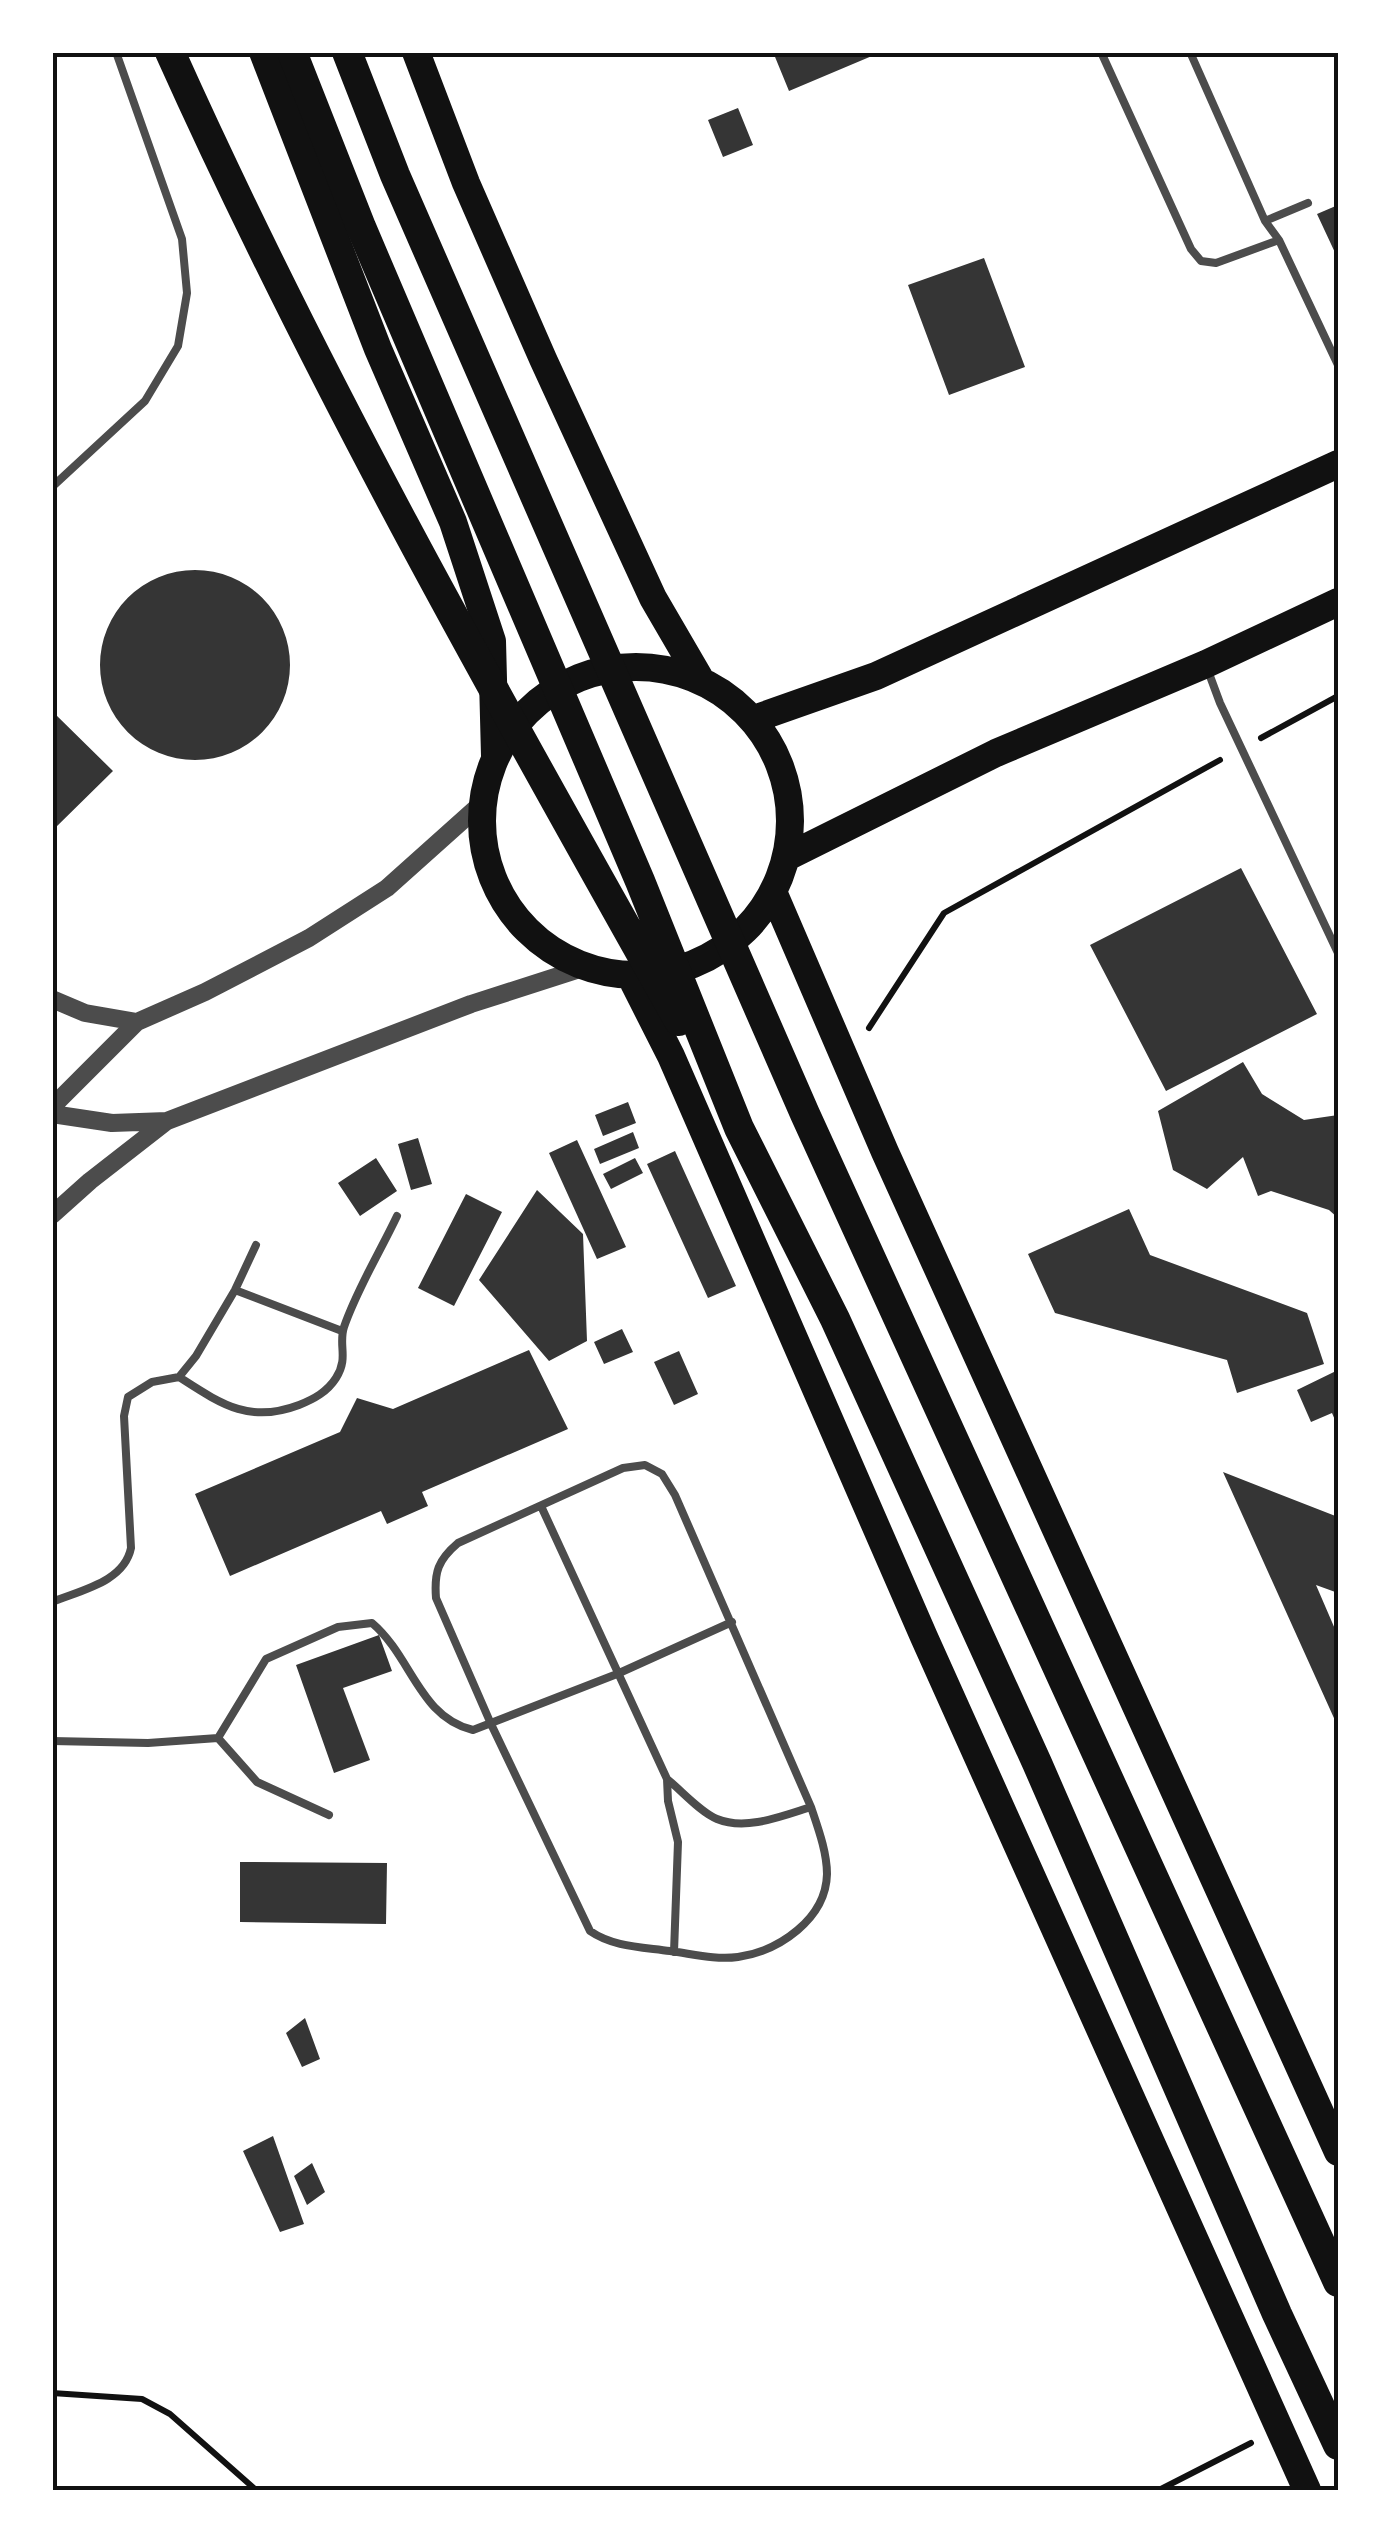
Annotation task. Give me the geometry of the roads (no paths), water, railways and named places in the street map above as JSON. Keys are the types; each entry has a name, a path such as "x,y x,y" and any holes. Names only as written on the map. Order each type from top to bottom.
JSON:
{"highway":[{"path":"170,52 292,309 456,624 740,1128 835,1318 1037,1763 1338,2445"},
{"path":"263,52 378,349 453,522 492,641 495,756 482,803 482,846 495,885 517,920 549,949 586,967 630,975 674,971 714,954 774,894 789,856 792,805 778,756 754,720 699,677 653,598 466,183 416,52"},
{"path":"292,52 361,227 640,881 740,1128"},
{"path":"346,52 402,192 805,1114 1338,2282"},
{"path":"754,720 876,676 1338,464"},
{"path":"789,856 996,753 1206,664 1338,602"},
{"path":"495,756 524,714 567,682 616,667 699,677"},
{"path":"774,894 885,1152 1338,2152"},
{"path":"630,975 670,1056 932,1655 1307,2490"}],"street":[{"path":"52,1110 137,1022 309,938 387,888 482,803"},
{"path":"52,1215 167,1121 471,1004 586,967"},
{"path":"52,999 85,1013 137,1022"},
{"path":"52,1110 112,1124 167,1121"}],"lane":[{"path":"52,487 145,402 178,346 187,293 182,238 116,52"},
{"path":"1101,52 1191,249 1201,261 1216,262 1279,240"},
{"path":"1190,52 1264,221 1279,240 1338,365"},
{"path":"1264,221 1308,203"},
{"path":"1206,664 1220,704 1338,952"},
{"path":"179,1377 214,1400 240,1411 267,1414 321,1394 346,1356 342,1331 397,1216"},
{"path":"52,1602 116,1575 128,1560 131,1548 124,1416 128,1397 152,1382 179,1377 196,1356 256,1244"},
{"path":"234,1290 342,1331"},
{"path":"646,1465 662,1474 676,1495 811,1807 827,1875 822,1901 805,1924 788,1938 738,1957 708,1957 606,1942 590,1931 436,1598 434,1576 442,1556 458,1544 541,1506 623,1468 646,1465"},
{"path":"541,1506 667,1778 678,1842 674,1952"},
{"path":"218,1738 266,1658 338,1627 372,1623 397,1649 435,1711 452,1725 473,1730 617,1674 732,1622"},
{"path":"52,1741 218,1738"},
{"path":"218,1738 257,1782 329,1815"},
{"path":"667,1778 714,1818 736,1824 811,1807"}]}
